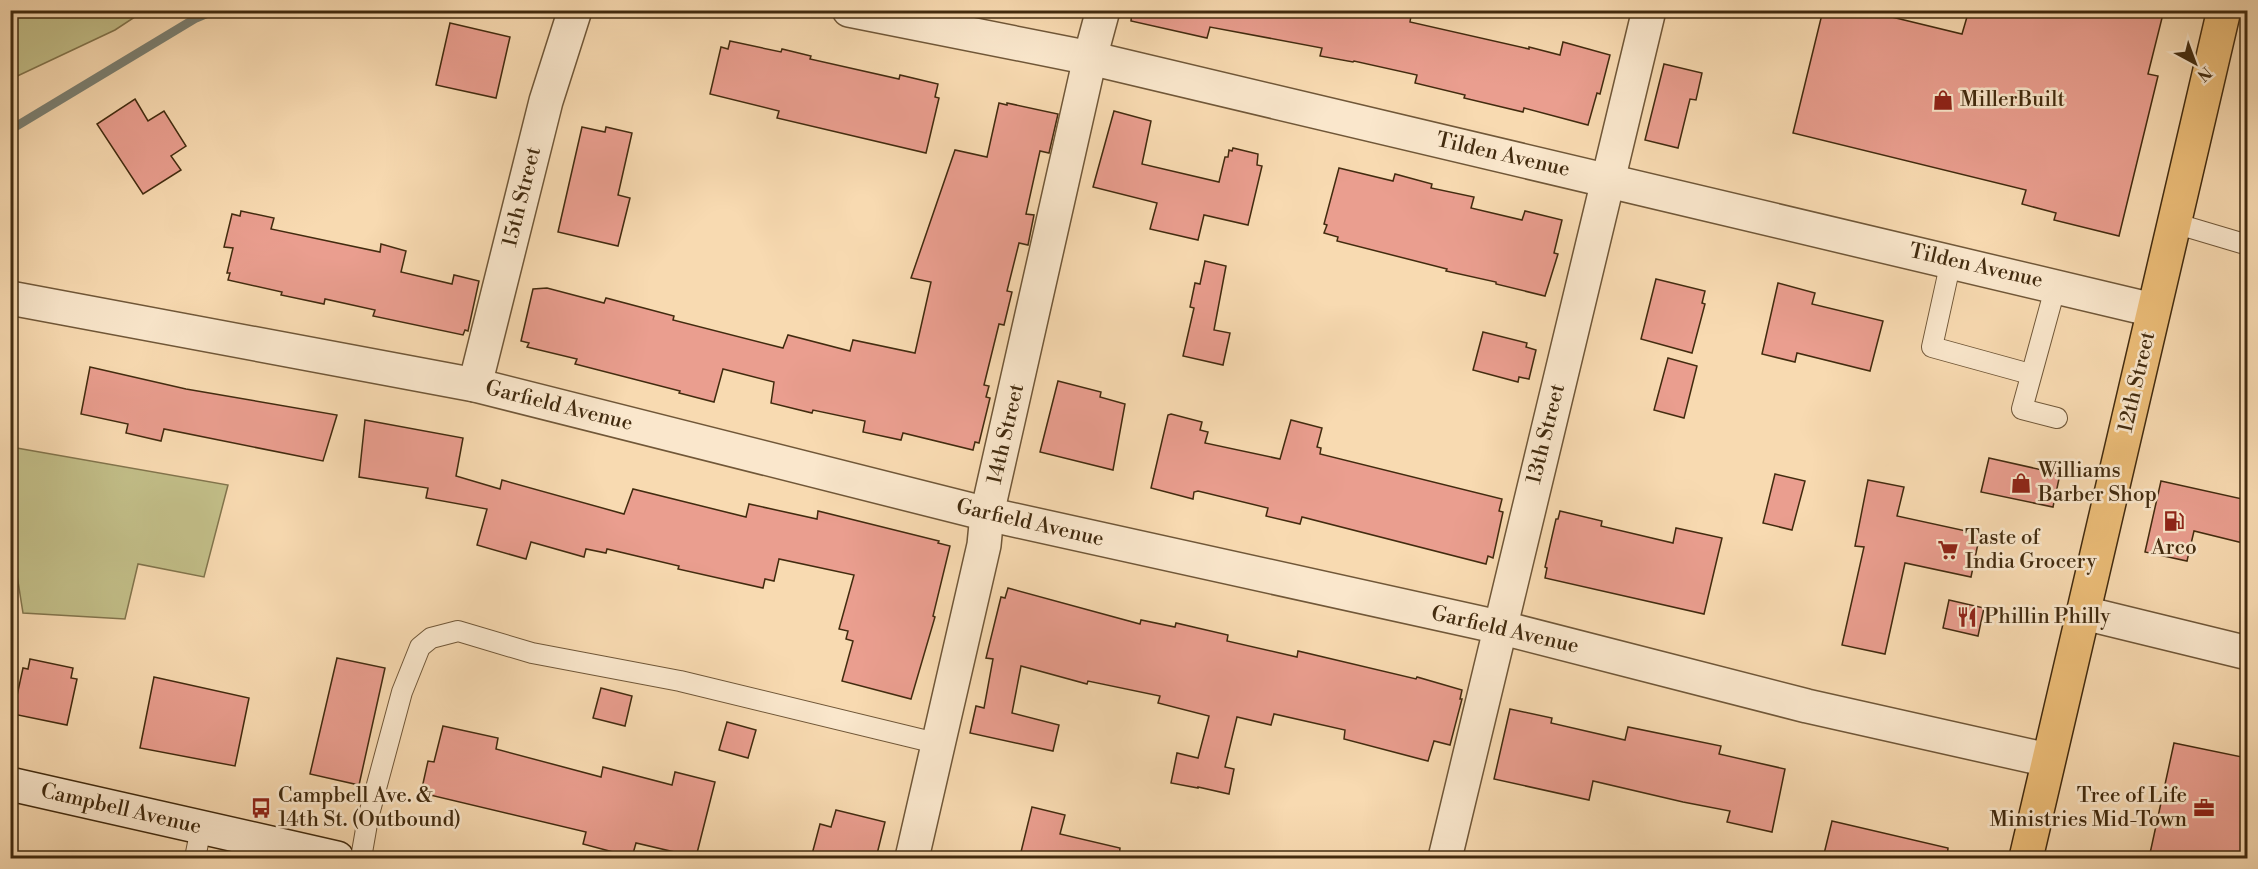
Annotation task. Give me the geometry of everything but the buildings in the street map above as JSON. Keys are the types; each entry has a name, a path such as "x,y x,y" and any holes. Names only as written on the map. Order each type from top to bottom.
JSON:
{"main road":[{"name":"12th Street","path":"2026,858 2224,10"}],"street":[{"name":"15th Street","path":"475,385 546,100 574,10"},
{"name":"Tilden Avenue","path":"849,10 1090,58 2056,285 2153,310"},
{"name":"14th Street","path":"912,858 984,545 987,514 1090,58 1103,10"},
{"name":"13th Street","path":"1444,858 1649,10"},
{"name":"Garfield Avenue","path":"10,298 475,385 987,514 1499,627 1807,706 2048,760"},
{"path":"2084,613 2247,654"},
{"name":"Campbell Avenue","path":"10,784 198,843 317,856"}],"lane":[{"path":"2174,223 2247,245"},
{"path":"1951,261 1932,347 2030,374"},
{"path":"2056,285 2022,409 2057,418"},
{"path":"361,858 368,818 402,692 420,647 431,638 458,631 532,653 680,681 939,744"}],"shaded area":[{"path":"10,11 144,11 115,30 11,79"},
{"path":"11,447 228,485 204,577 138,564 125,619 23,613 16,569 11,565"}],"waterway":[{"path":"10,130 196,18 215,10"}],"place":[{"name":"MillerBuilt","path":"1943,100"},
{"name":"Williams Barber Shop","path":"2021,483"},
{"name":"Arco","path":"2174,521"},
{"name":"Taste of India Grocery","path":"1948,550"},
{"name":"Phillin Philly","path":"1967,617"},
{"name":"Campbell Ave. & 14th St. (Outbound)","path":"261,808"},
{"name":"Tree of Life Ministries Mid-Town","path":"2204,808"}]}
